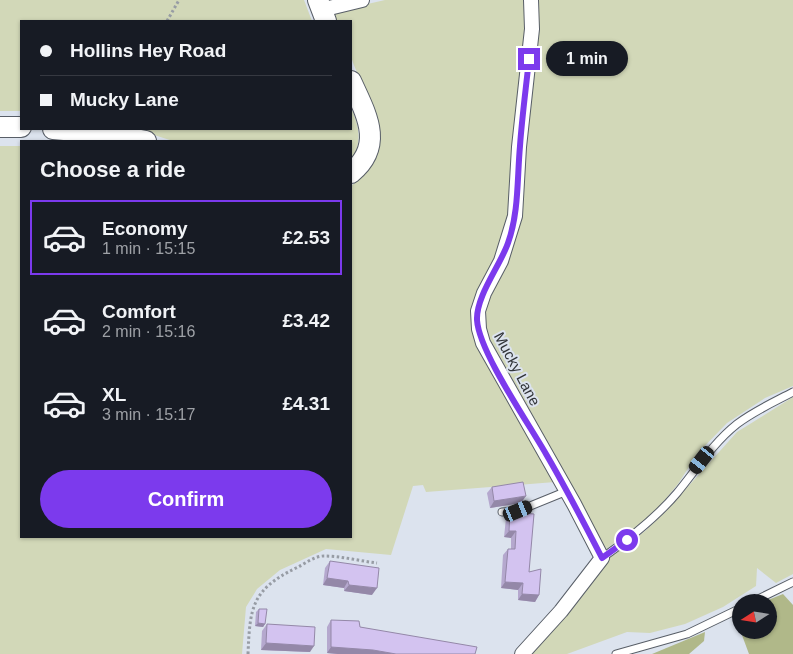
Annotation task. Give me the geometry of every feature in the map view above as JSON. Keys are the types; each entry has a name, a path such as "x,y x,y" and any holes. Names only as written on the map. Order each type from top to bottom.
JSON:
{"street":[{"path":"322,10 362,0"},
{"name":"Mucky Lane","path":"531,0 532,30 519,147 515,216 502,261 480,301 477,320 483,343 567,491 602,558"},
{"path":"352,83 367,116 371,132 365,157 352,172"},
{"path":"0,127 20,127"},
{"path":"64,130 109,134 141,140"},
{"path":"522,654 561,611 602,558"}],"lane":[{"path":"602,558 649,523 678,492 702,460 735,426 764,406 793,392"},
{"path":"502,512 518,511 567,491"},
{"path":"768,594 793,582"},
{"path":"616,654 687,634 732,612"}],"path":[{"path":"168,20 179,0"},
{"path":"248,654 250,615 253,606 279,577 318,557 377,563"}],"green space":[{"path":"0,0 304,0 312,20 20,20 20,111 0,111"},
{"path":"385,0 527,0 530,18 508,230 474,307 555,482 426,492 423,485 413,486 391,555 326,549 280,570 257,589 246,607 242,654 0,654 0,146 20,146 20,538 352,538 352,185 373,162 379,151 380,139 375,114 352,59 352,20 336,20 334,16 337,11"},
{"path":"535,0 793,0 793,386 765,398 727,423 698,453 678,484 660,506 643,522 606,549 515,394 482,326 487,296 507,261"},
{"path":"352,111 358,129 357,148 352,160 352,140 170,140 138,130 352,130"},
{"path":"793,397 793,574 776,583 757,568 756,586 743,594 732,594 732,601 685,624 650,633 627,632 567,654 531,654 611,557 645,531 666,511 737,432"},
{"path":"783,594 793,605 793,654 749,654 743,639 778,639 778,596"},
{"path":"705,632 704,641 689,654 652,654"}],"building":[{"path":"523,482 526,496 494,501 492,487"},
{"path":"510,512 534,514 529,572 541,569 539,595 522,594 523,583 505,582 508,549 515,549 516,531 509,531"},
{"path":"330,561 379,568 377,588 349,585 348,581 327,578"},
{"path":"259,609 267,609 265,624 258,623"},
{"path":"331,620 359,621 360,627 477,647 475,654 396,654 373,650 331,647"},
{"path":"267,624 315,627 314,646 266,643"}],"route":[{"path":"529,59 519,147 518,191 515,216 502,261 480,301 477,320 483,343 574,504 602,558 627,540"}]}
